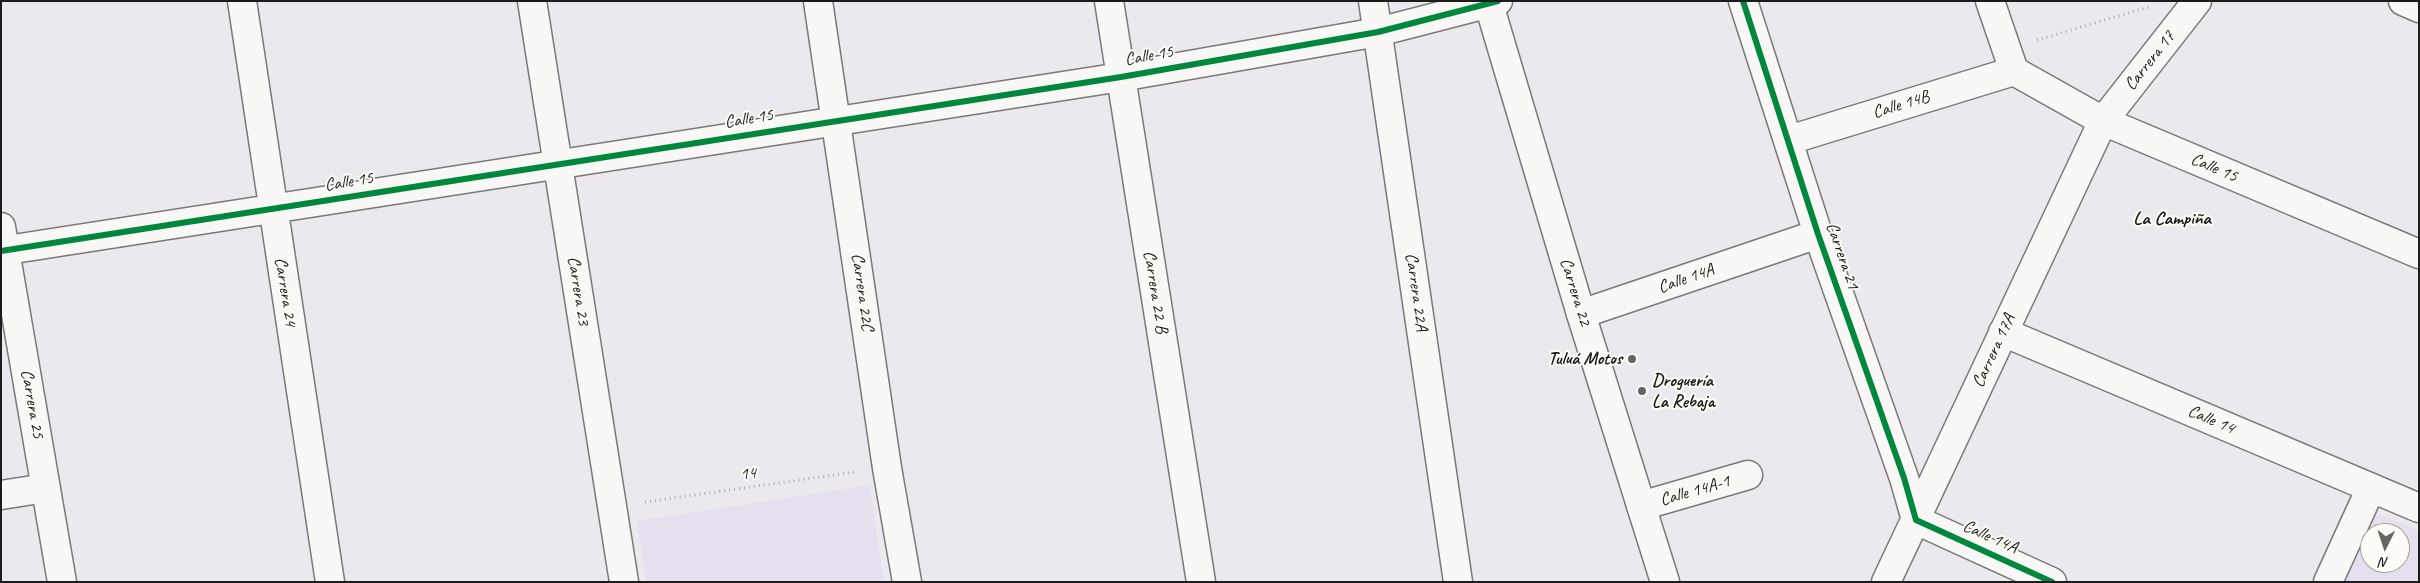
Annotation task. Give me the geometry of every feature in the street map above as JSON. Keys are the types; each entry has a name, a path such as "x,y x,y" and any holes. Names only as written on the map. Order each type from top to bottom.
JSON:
{"street":[{"name":"Carrera 24","path":"242,1 330,582"},
{"name":"Carrera 23","path":"532,1 624,582"},
{"name":"Carrera 22C","path":"818,1 888,468 907,582"},
{"name":"Carrera 22 B","path":"1109,1 1201,582"},
{"name":"Carrera 22A","path":"1373,1 1458,582"},
{"name":"Carrera 21","path":"1742,1 1789,140 1818,234 1904,478 1916,520"},
{"path":"1990,1 2010,60"},
{"name":"Carrera 17","path":"2103,121 2197,1"},
{"path":"2403,1 2419,8"},
{"name":"Calle 15","path":"3,243 272,209 1121,77 1378,32 1492,2"},
{"name":"Carrera 22","path":"1492,2 1581,314 1665,582"},
{"name":"Calle 15","path":"2010,60 2103,121 2419,254"},
{"name":"Calle 14B","path":"1789,140 2010,60"},
{"name":"Carrera 17A","path":"1886,582 2002,332 2103,121"},
{"name":"Calle 14A","path":"1581,314 1818,234"},
{"name":"Carrera 25","path":"3,243 62,582"},
{"name":"Calle 14","path":"2002,332 2419,508"},
{"name":"Calle 14A-1","path":"1641,506 1748,475"},
{"path":"1,495 46,488"},
{"path":"2328,582 2371,488"},
{"name":"Calle 14A","path":"1916,520 2052,582"}],"path":[{"path":"2010,60 2159,4"}],"shaded area":[{"path":"870,485 884,582 646,582 637,521"},
{"path":"2369,510 2402,523 2363,523"},
{"path":"2410,526 2419,530 2419,582 2338,582 2360,531 2360,573 2410,573"}],"cycle path":[{"path":"1,251 1121,77 1378,32 1498,1"},
{"path":"1743,1 1818,234 1904,478 1916,520 2052,582"}],"place":[{"name":"Tuluá Motos","path":"1632,359"},
{"name":"Droguería La Rebaja","path":"1642,391"}],"district":[{"name":"La Campiña","path":"2172,219"}]}
